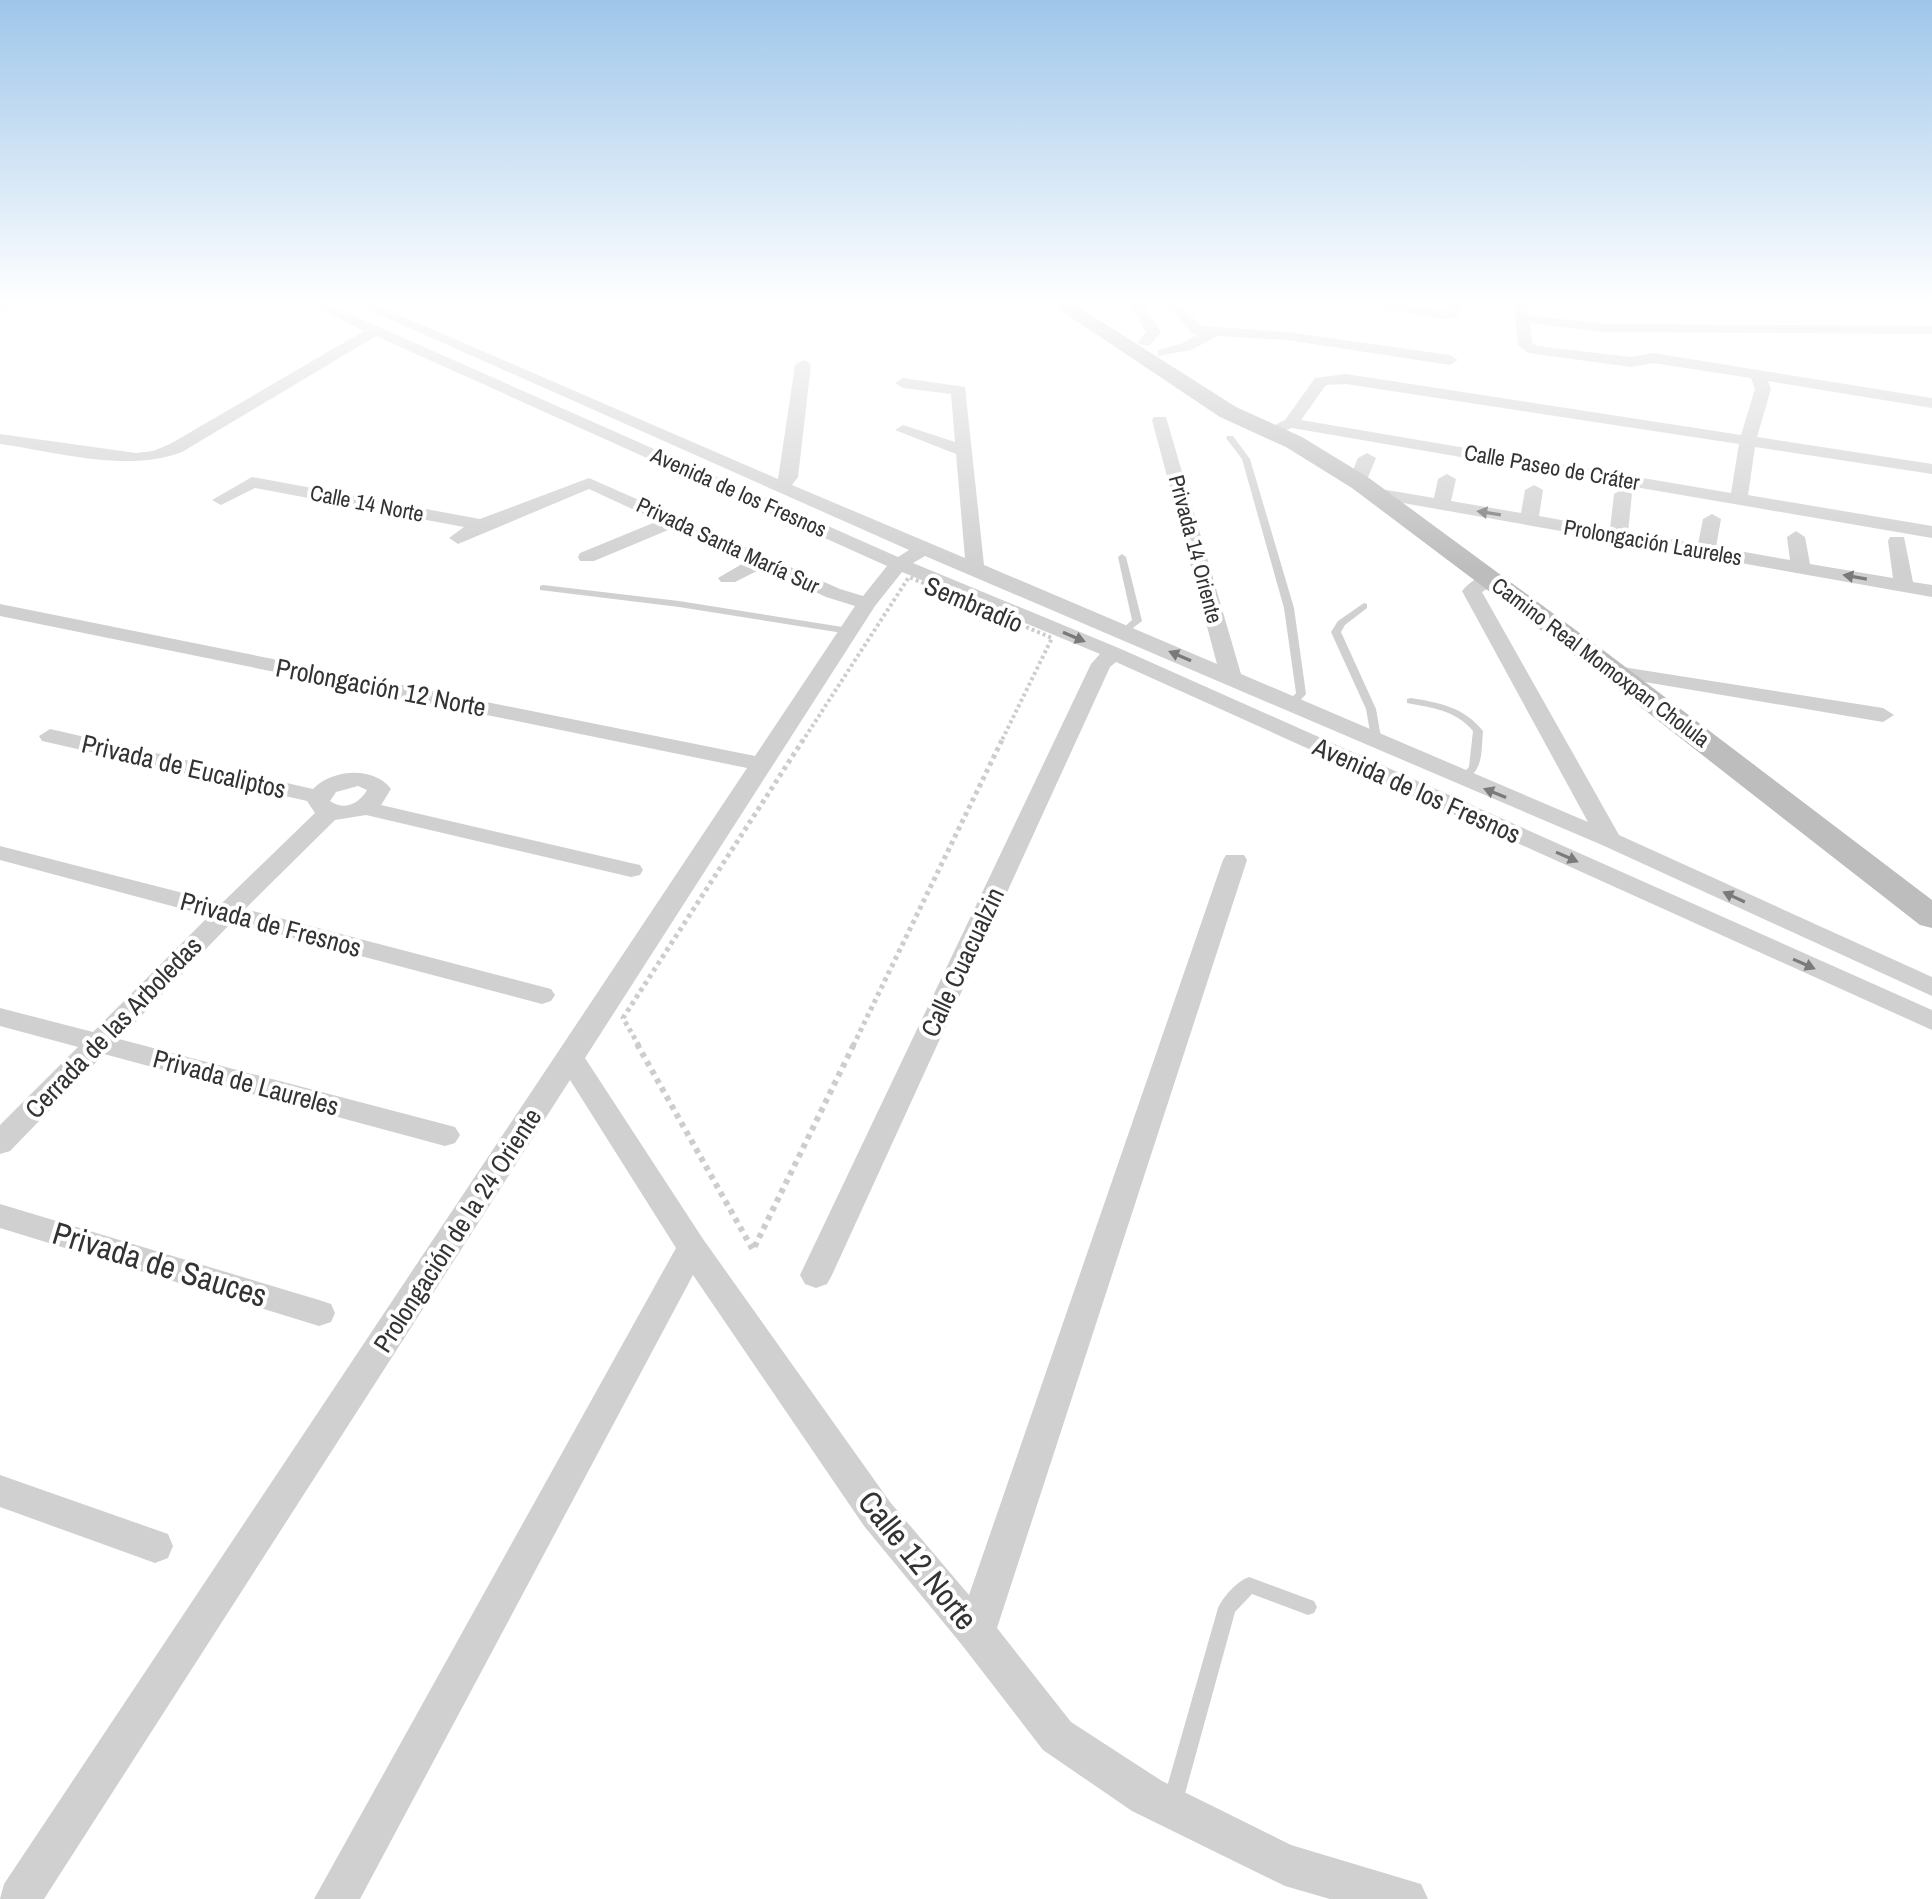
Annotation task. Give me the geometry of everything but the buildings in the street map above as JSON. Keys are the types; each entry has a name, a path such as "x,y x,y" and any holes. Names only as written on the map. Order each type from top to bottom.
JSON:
{"street":[{"path":"0,439 136,458 156,456 176,448 270,393"},
{"name":"Avenida de los Fresnos","path":"524,393 1119,643 1932,1021"},
{"path":"564,393 781,487 911,556"},
{"path":"781,487 789,477 800,393"},
{"path":"959,393 975,568"},
{"path":"1198,393 1228,412 1274,425"},
{"path":"1225,393 1274,425"},
{"path":"1274,425 1309,393"},
{"path":"1429,393 1932,469"},
{"path":"1739,499 1758,393"},
{"path":"1815,393 1932,413"},
{"path":"1843,393 1932,403"},
{"name":"Privada 14 Oriente","path":"1160,420 1231,677"},
{"name":"Camino Real Momoxpan Cholula","path":"1274,425 1366,478 1492,580 1932,917"},
{"name":"Calle Paseo de Cráter","path":"1274,425 1932,532"},
{"path":"903,430 964,451"},
{"name":"Prolongación Laureles","path":"1366,478 1441,505 1932,591"},
{"path":"1441,505 1447,479"},
{"name":"Calle 14 Norte","path":"221,500 252,482 482,525"},
{"name":"Privada Santa María Sur","path":"482,525 589,483 833,593 867,603"},
{"path":"1529,519 1534,490"},
{"path":"1618,536 1623,494"},
{"path":"330,518 359,502"},
{"path":"1706,551 1712,519"},
{"path":"587,557 675,520"},
{"path":"458,538 482,525"},
{"path":"1796,537 1801,568"},
{"path":"1897,541 1904,586"},
{"name":"Avenida de los Fresnos","path":"911,556 975,568 1119,643 1231,677 1377,743 1610,840 1932,987"},
{"name":"Prolongación de la 24 Oriente","path":"19,1899 867,603 911,556"},
{"path":"728,578 763,561"},
{"path":"1492,580 1479,584 1472,591 1610,840"},
{"name":"Prolongación 12 Norte","path":"0,610 762,764"},
{"name":"Calle Cuacualzin","path":"816,1275 1101,664 1119,643"},
{"path":"1616,672 1883,715"},
{"name":"Privada de Eucaliptos","path":"50,736 354,812 365,808"},
{"name":"Cerrada de las Arboledas","path":"0,1143 227,912 324,805 326,788 341,781 358,779 372,782 379,789 377,799 365,808"},
{"path":"365,808 631,870"},
{"name":"Privada de Fresnos","path":"0,853 542,995"},
{"path":"976,1632 1235,860"},
{"name":"Privada de Laureles","path":"0,1017 445,1135"},
{"name":"Calle 12 Norte","path":"570,1057 692,1248 877,1514 976,1632 1057,1736 1147,1796 1285,1865 1406,1899"},
{"name":"Privada de Sauces","path":"0,1216 319,1313"},
{"path":"336,1899 692,1248"},
{"path":"0,1491 155,1546"}],"lane":[{"path":"1230,438 1246,459 1289,608 1301,694 1291,704"},
{"path":"1119,643 1137,621 1122,557"},
{"path":"543,588 679,604 849,631"},
{"path":"1364,606 1341,623 1336,632 1371,709 1377,743"},
{"path":"1411,701 1454,708 1467,716 1478,731 1474,768 1462,779"},
{"path":"1172,1808 1227,1608 1249,1585 1308,1607"}],"path":[{"name":"Sembradío","path":"909,577 1052,638 753,1250 623,1018 909,577"}]}
